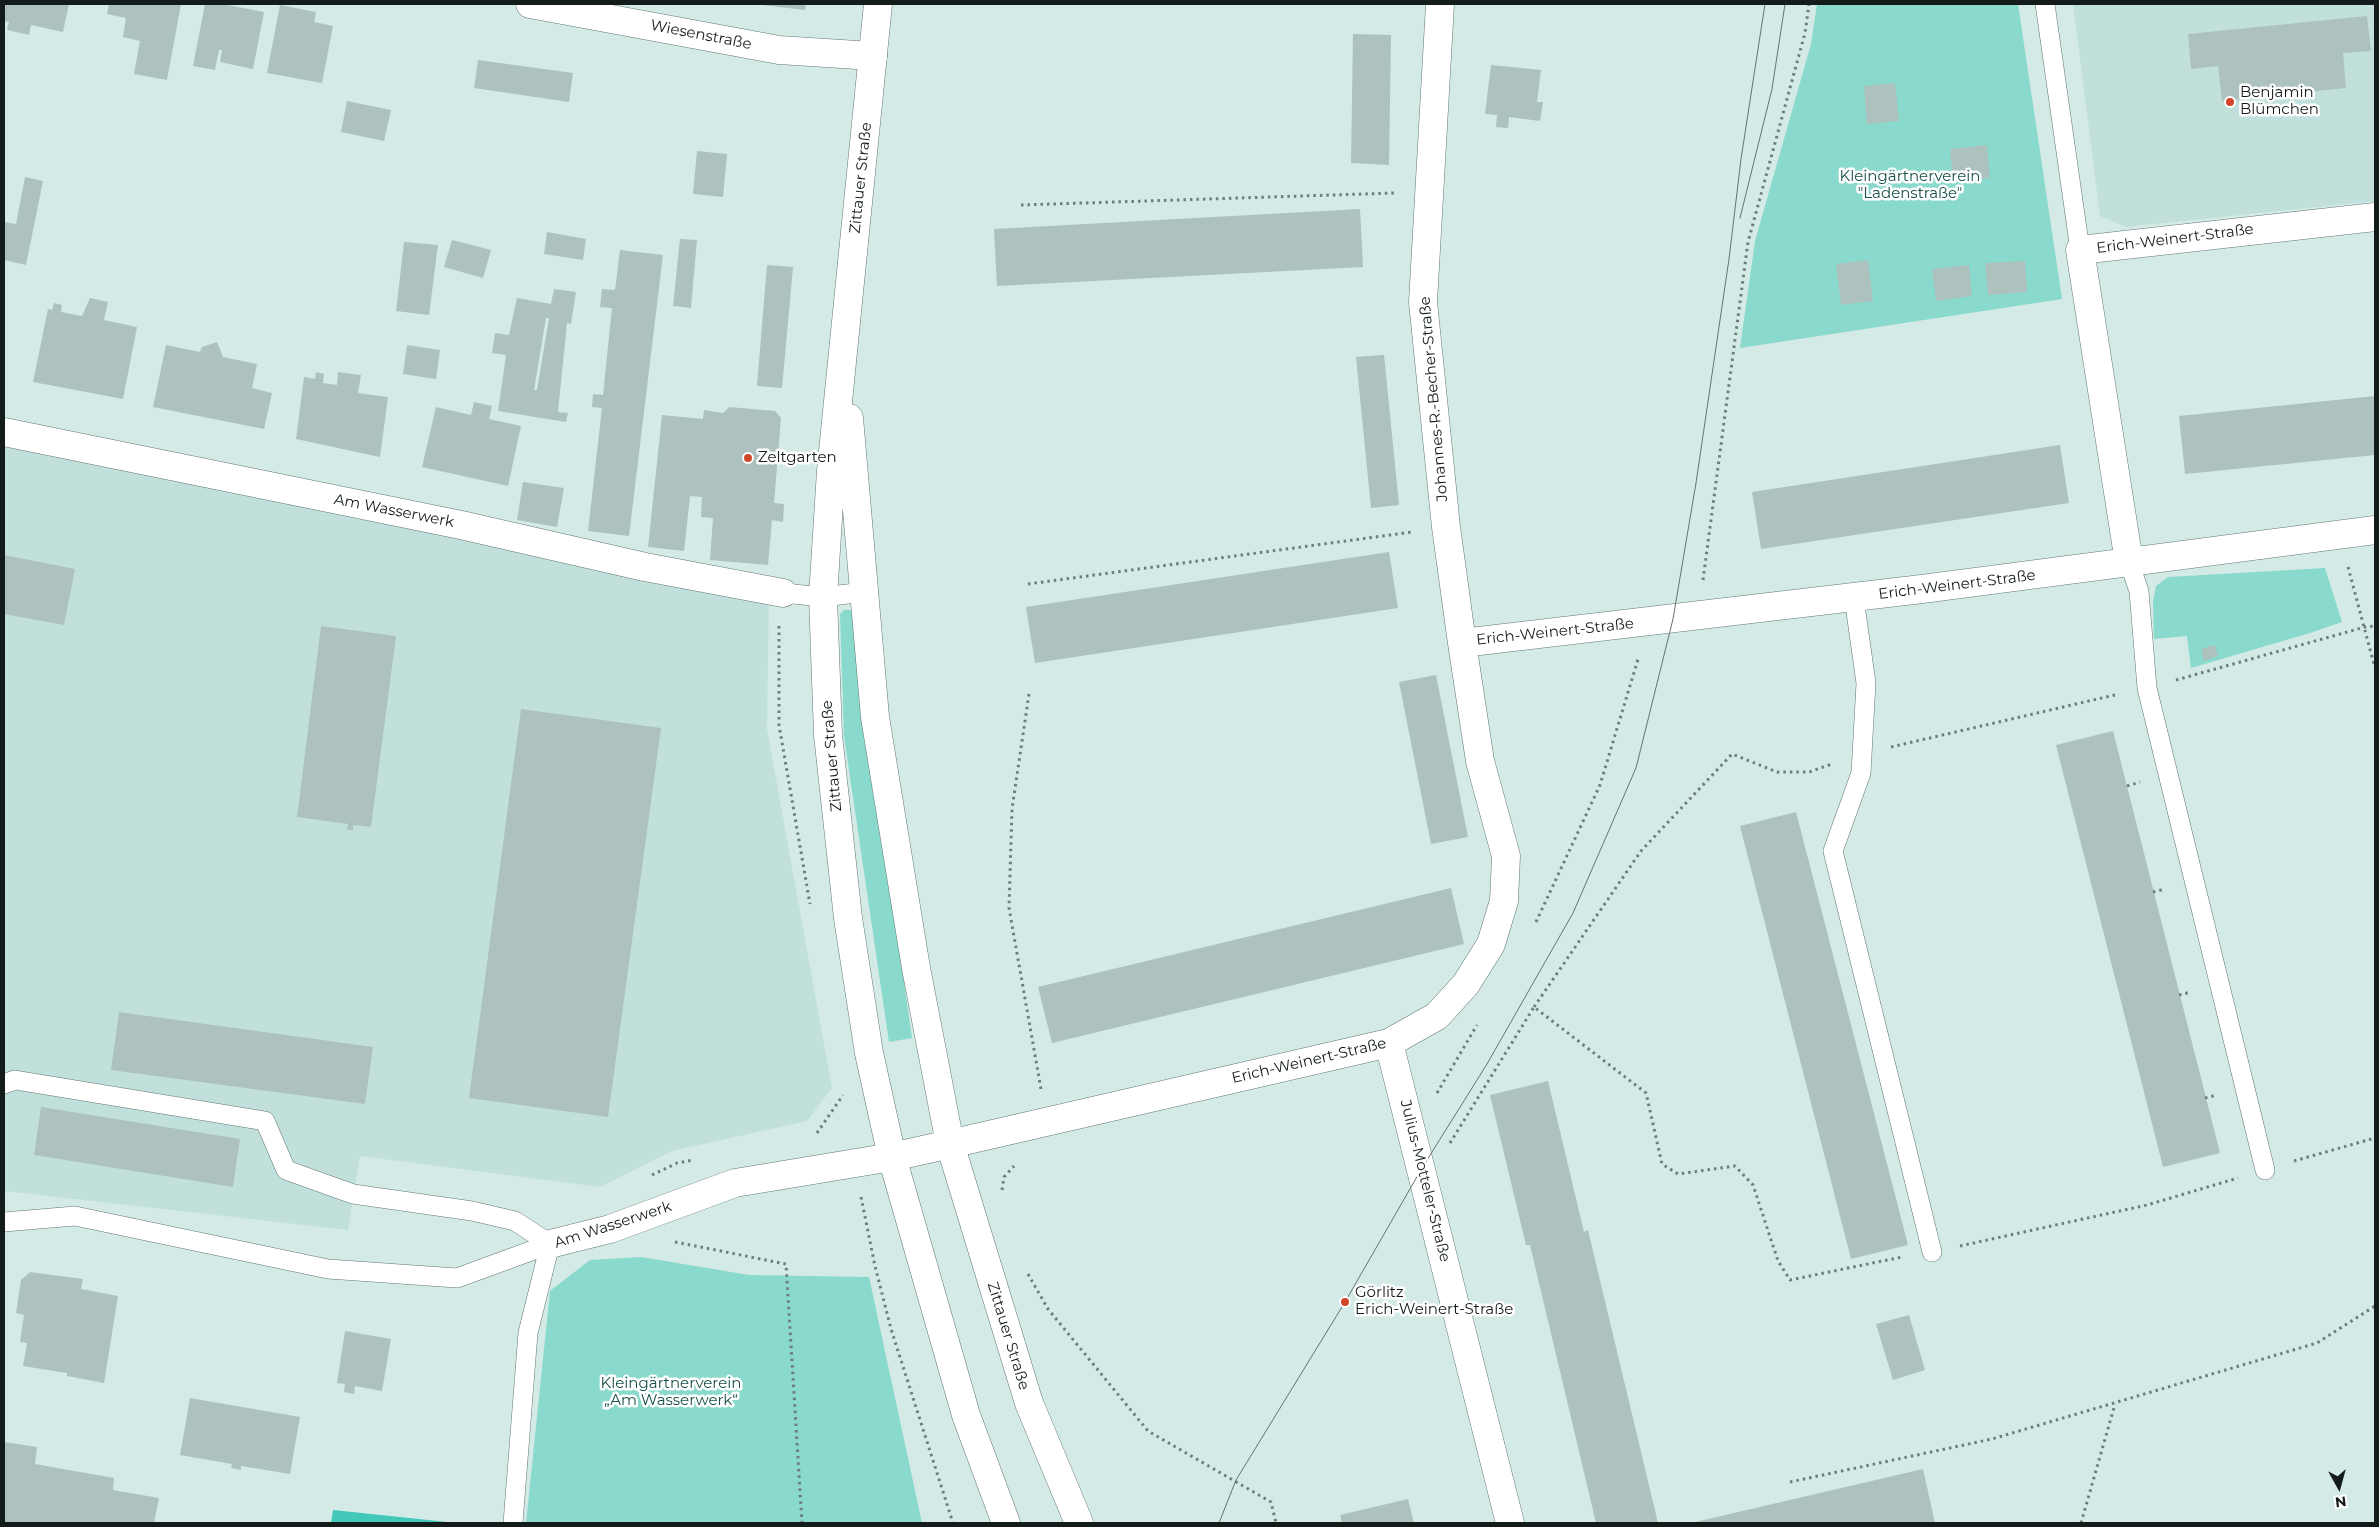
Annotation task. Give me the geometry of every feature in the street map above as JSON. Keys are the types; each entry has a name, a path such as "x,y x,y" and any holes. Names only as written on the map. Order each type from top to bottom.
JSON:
{"street":[{"name":"Wiesenstraße","path":"530,4 779,50 873,56"},
{"name":"Zittauer Straße","path":"878,4 831,471 823,598 828,735 848,918 869,1053 892,1157 966,1415 1006,1523"},
{"name":"Johannes-R.-Becher-Straße","path":"1440,4 1423,302 1446,527 1462,643"},
{"name":"Erich-Weinert-Straße","path":"2129,562 2080,250 2375,216"},
{"name":"Zittauer Straße","path":"843,352 875,716 916,968 950,1144 1029,1403 1079,1523"},
{"name":"Am Wasserwerk","path":"4,432 461,525 646,567 783,593"},
{"name":"Erich-Weinert-Straße","path":"950,1144 1389,1043 1437,1016 1466,984 1491,944 1504,901 1506,856 1480,761 1462,643 1854,598 2375,530"},
{"name":"Julius-Motteler-Straße","path":"1389,1043 1510,1523"},
{"path":"892,1157 950,1144"},
{"name":"Am Wasserwerk","path":"550,1244 610,1229 735,1182 892,1157"}],"lane":[{"path":"2045,4 2080,250"},
{"path":"2129,562 2139,591 2148,688 2265,1170"},
{"path":"783,593 823,598 864,592"},
{"path":"1854,598 1866,683 1861,773 1834,851 1932,1252"},
{"path":"4,1084 15,1080 265,1121 286,1170 353,1194 472,1211 514,1221 550,1244"},
{"path":"4,1222 75,1216 328,1269 457,1278 550,1244"},
{"name":"Am Wasserwerk","path":"513,1523 528,1333 550,1244"}],"path":[{"path":"1698,616 1748,242 1805,33 1809,4"},
{"path":"1021,205 1428,192"},
{"path":"1028,584 1446,527"},
{"path":"2340,535 2375,668"},
{"path":"783,593 778,633 779,724 811,910"},
{"path":"1533,927 1600,785 1650,622"},
{"path":"1002,1194 1004,1177 1019,1161 1031,1155 1019,1099 1042,1092 1009,908 1012,809 1029,694"},
{"path":"1425,1183 1534,1007 1641,851 1732,754 1776,772 1809,772 1862,753"},
{"path":"1534,1007 1646,1093 1662,1164 1678,1174 1735,1166 1753,1185 1778,1261 1790,1280 1932,1252 2147,1205 2375,1138"},
{"path":"1413,1134 1481,1019"},
{"path":"810,1134 819,1132 843,1096 841,1086"},
{"path":"651,1175 677,1163 696,1159"},
{"path":"854,1162 875,1266 891,1329 953,1523"},
{"path":"668,1241 786,1264 802,1523"},
{"path":"1024,1268 1048,1309 1148,1431 1271,1502 1276,1523"},
{"path":"1790,1482 1992,1440 2318,1343 2375,1306"},
{"path":"2081,1523 2115,1404"}],"shaded area":[{"name":"Benjamin Blümchen","path":"2073,4 2375,4 2375,201 2126,227 2100,216"},
{"path":"4,437 769,594 767,729 832,1088 807,1121 672,1151 600,1187 360,1156 348,1230 4,1191"}],"green space":[{"name":"Kleingärtnerverein \"Ladenstraße\"","path":"1817,4 2018,4 2062,299 1740,348 1755,241 1811,44"},
{"path":"2325,568 2342,622 2191,668 2187,636 2154,639 2153,601 2156,586 2168,577"},
{"path":"844,610 850,610 854,613 866,719 912,1038 889,1042 844,736 840,614"},
{"name":"Kleingärtnerverein „Am Wasserwerk“","path":"641,1257 749,1275 869,1277 922,1523 526,1523 550,1291 590,1260"},
{"path":"333,1510 457,1523 331,1523"}],"building":[{"path":"4,4 69,4 63,32 31,25 29,35 7,30 9,22 4,21"},
{"path":"109,4 181,4 167,80 134,74 140,41 123,37 126,18 107,14"},
{"path":"205,4 222,4 264,12 253,69 220,62 222,50 219,50 215,70 193,66"},
{"path":"754,4 806,4 805,10"},
{"path":"280,5 316,12 314,22 333,26 322,83 267,73"},
{"path":"2367,16 2371,51 2343,53 2346,88 2222,101 2218,66 2191,69 2188,34"},
{"path":"1353,34 1391,35 1389,165 1351,163"},
{"path":"478,60 573,73 569,102 474,88"},
{"path":"1491,65 1541,70 1537,102 1543,102 1540,121 1509,117 1508,128 1496,127 1497,115 1485,114"},
{"path":"1895,83 1899,121 1867,124 1864,86"},
{"path":"347,101 391,110 384,141 341,132"},
{"path":"1987,145 1990,178 1953,182 1950,149"},
{"path":"697,151 727,154 723,197 693,194"},
{"path":"25,177 43,181 26,265 4,260 4,222 16,224"},
{"path":"1360,209 1363,267 997,286 994,229"},
{"path":"547,232 586,239 583,260 544,254"},
{"path":"680,239 697,240 691,308 673,306"},
{"path":"452,240 491,250 483,278 444,267"},
{"path":"404,242 438,245 429,315 396,311"},
{"path":"620,250 663,255 629,536 588,531 602,408 592,407 593,394 603,395 612,308 600,307 602,289 615,290"},
{"path":"1868,260 1873,301 1841,305 1836,264"},
{"path":"2025,261 2027,292 1988,295 1985,263"},
{"path":"767,265 793,267 782,388 757,386"},
{"path":"1969,265 1972,296 1936,301 1932,269"},
{"path":"554,289 576,292 571,324 567,323 558,412 568,413 566,422 498,411 506,355 492,353 495,333 509,335 517,298 551,304","holes":["546,318 549,318 537,390 534,390"]},
{"path":"90,298 108,302 104,320 137,327 123,399 33,382 48,309 52,310 54,303 62,305 61,312 82,316"},
{"path":"217,342 223,357 257,364 252,388 272,393 264,429 153,407 166,345 200,352 202,347"},
{"path":"407,345 440,350 436,379 403,374"},
{"path":"1384,355 1399,505 1371,508 1356,357"},
{"path":"316,372 324,374 323,383 337,385 338,372 361,375 358,393 388,397 380,457 296,439 304,377 315,379"},
{"path":"2375,396 2375,455 2185,474 2179,416"},
{"path":"474,402 492,406 489,419 521,426 508,486 422,467 436,407 471,415"},
{"path":"729,407 775,411 781,418 774,503 784,504 783,522 772,520 768,565 710,560 713,518 701,517 702,497 690,496 684,551 648,547 662,415 703,419 704,410 723,413"},
{"path":"2060,445 2069,503 1761,549 1752,492"},
{"path":"523,482 564,488 557,527 517,520"},
{"path":"1389,552 1398,608 1035,663 1026,607"},
{"path":"4,555 75,569 64,625 4,614"},
{"path":"321,626 396,636 371,827 353,825 353,830 347,830 348,824 297,817"},
{"path":"2215,645 2218,656 2204,661 2201,649"},
{"path":"1436,675 1468,837 1431,844 1399,682"},
{"path":"521,709 661,728 608,1117 469,1098"},
{"path":"2113,731 2220,1153 2163,1167 2056,745"},
{"path":"1796,812 1908,1245 1851,1259 1740,826"},
{"path":"1451,888 1464,944 1052,1043 1038,987"},
{"path":"119,1012 373,1047 365,1104 111,1070"},
{"path":"1548,1081 1584,1232 1588,1230 1658,1523 1596,1523 1530,1245 1526,1245 1490,1095"},
{"path":"41,1107 240,1139 233,1187 34,1155"},
{"path":"30,1272 83,1279 81,1289 118,1296 104,1383 67,1376 67,1373 23,1366 27,1343 20,1342 24,1315 16,1313 21,1280"},
{"path":"1909,1315 1925,1370 1893,1380 1876,1324"},
{"path":"345,1331 391,1339 382,1391 355,1386 354,1394 344,1392 345,1384 337,1383"},
{"path":"190,1398 300,1417 290,1474 241,1466 241,1470 231,1468 232,1464 180,1455"},
{"path":"4,1442 37,1447 35,1464 114,1478 113,1490 159,1498 154,1523 4,1523"},
{"path":"1923,1469 1935,1523 1691,1523"},
{"path":"1408,1499 1414,1523 1342,1523 1340,1515"}],"tram line":[{"path":"1219,1523 1236,1480 1345,1302 1422,1168 1487,1064 1573,913 1636,768 1673,619 1696,483 1729,259 1741,159 1765,4"},
{"path":"1740,218 1772,89 1785,4"}],"place":[{"name":"Benjamin Blümchen","path":"2230,102"},
{"name":"Zeltgarten","path":"748,458"},
{"name":"Görlitz Erich-Weinert-Straße","path":"1345,1302"}]}
